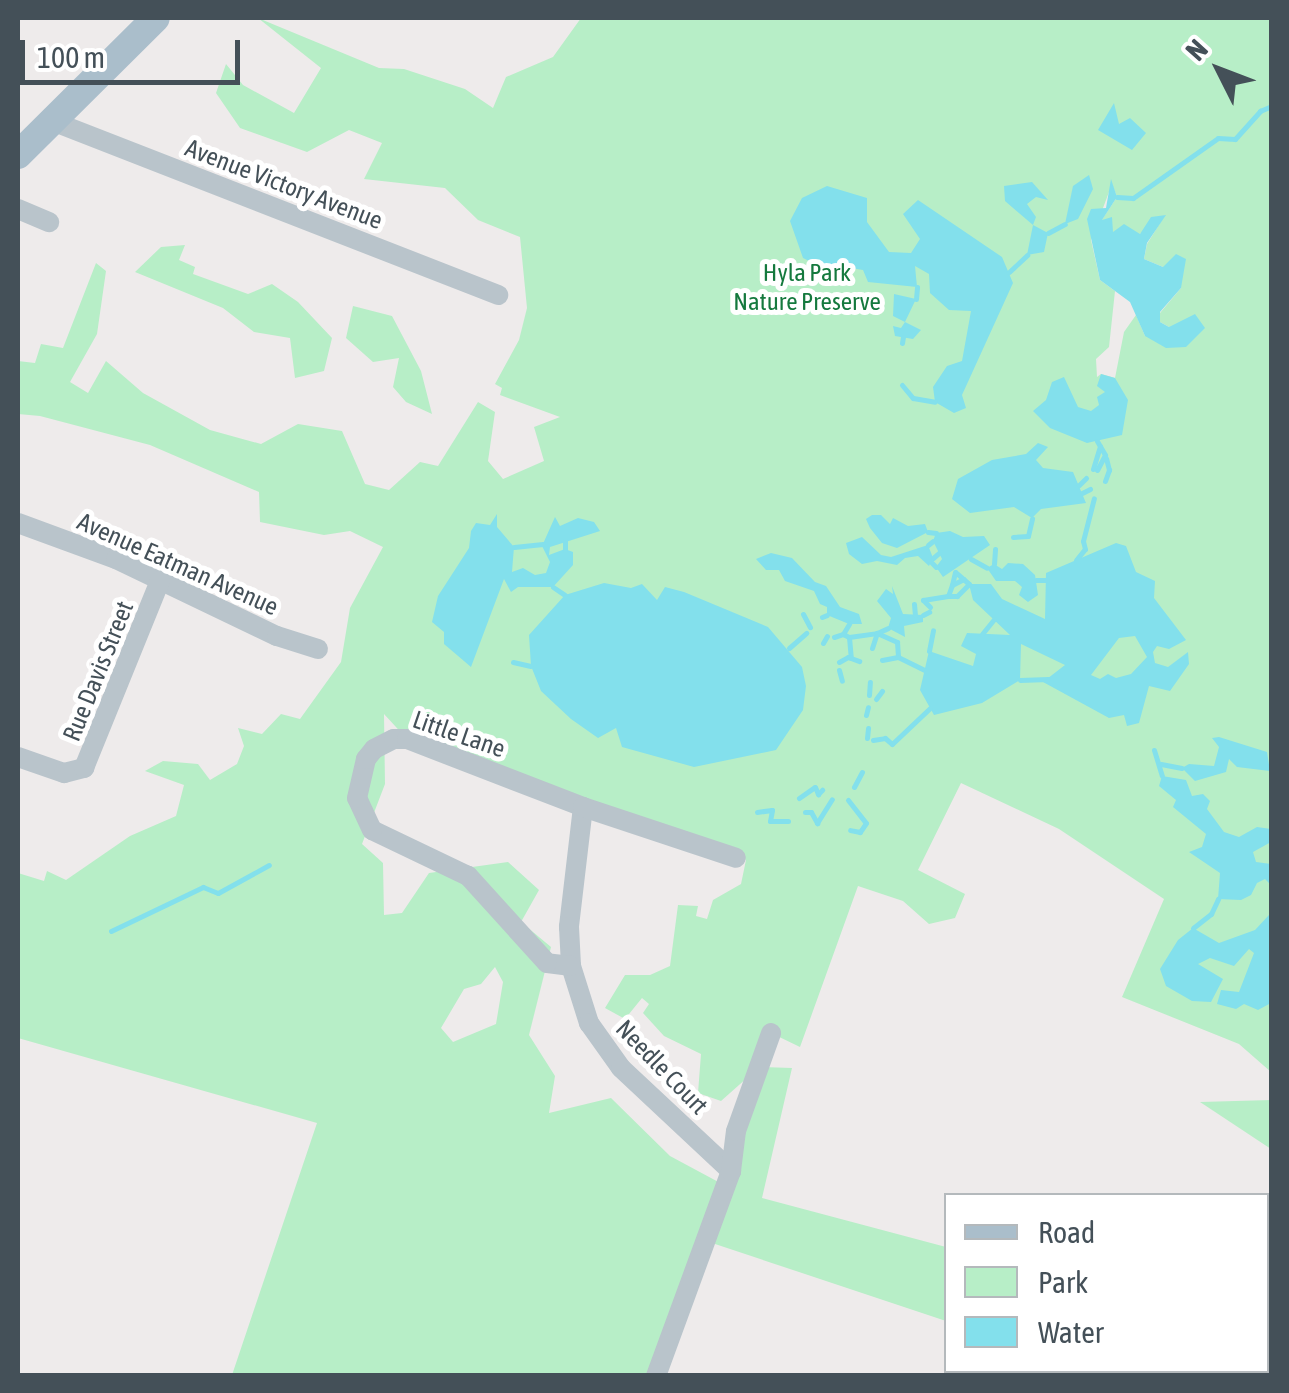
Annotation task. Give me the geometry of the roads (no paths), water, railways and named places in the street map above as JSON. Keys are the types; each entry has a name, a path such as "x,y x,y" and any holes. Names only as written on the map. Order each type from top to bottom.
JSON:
{"main road":[{"path":"18,155 156,18"}],"street":[{"name":"Avenue Victory Avenue","path":"52,121 498,295"},
{"path":"18,209 49,222"},
{"name":"Avenue Eatman Avenue","path":"18,523 116,559 277,636 318,649"},
{"name":"Rue Davis Street","path":"18,757 64,773 84,768 160,581"},
{"name":"Little Lane","path":"571,966 547,964 468,876 372,830 358,810 357,798 366,759 384,742 407,738 583,807 736,858"},
{"name":"Needle Court","path":"583,807 571,896 571,966 583,1009 603,1046 731,1170"},
{"path":"656,1376 731,1170 736,1131 771,1033"}],"water":[{"path":"1114,103 1119,124 1130,118 1146,133 1132,150 1098,130"},
{"path":"1089,175 1093,189 1078,219 1065,224 1073,186"},
{"path":"1111,179 1117,197 1102,220 1112,217 1113,232 1124,224 1140,234 1151,217 1166,215 1147,243 1144,259 1163,267 1176,254 1186,259 1181,288 1160,312 1160,322 1169,327 1195,314 1205,328 1186,347 1166,348 1145,336 1130,302 1100,280 1087,219 1091,209 1106,208"},
{"path":"1032,182 1048,200 1036,197 1027,204 1036,217 1033,225 1005,201 1004,186"},
{"path":"827,186 867,198 867,222 889,252 911,253 920,239 903,214 918,200 1002,257 1013,283 962,395 966,408 954,413 935,402 933,387 947,366 962,361 971,311 949,310 930,293 929,274 915,266 917,287 868,282 863,270 845,267 838,275 803,258 790,221 802,198"},
{"path":"1033,225 1048,233 1044,252 1027,255"},
{"path":"894,294 916,299 905,322 893,316"},
{"path":"905,322 921,330 913,339 895,336 893,326 901,328"},
{"path":"1101,374 1115,378 1128,400 1122,435 1087,443 1050,428 1033,411 1046,400 1052,382 1064,377 1078,407 1091,411 1099,405 1097,397 1105,392 1097,386"},
{"path":"1038,443 1048,447 1036,460 1043,468 1073,472 1086,503 1041,509 1032,518 1014,507 970,513 952,499 958,479 992,460 1026,454"},
{"path":"497,514 497,527 514,547 512,572 523,568 535,575 546,573 550,562 542,546 555,517 560,526 578,518 594,522 600,531 550,547 549,555 565,549 573,552 573,565 553,587 518,587 511,592 504,579 471,667 444,644 444,632 432,622 438,596 469,548 471,531 476,523 490,525"},
{"path":"881,515 890,524 893,518 908,526 925,524 928,532 897,548 882,543 870,528 866,519"},
{"path":"950,531 963,537 984,536 990,545 943,577 936,567 942,559 933,541 936,533"},
{"path":"862,537 881,555 891,557 928,545 933,558 929,566 918,556 905,558 897,565 877,561 862,564 849,554 846,543"},
{"path":"1116,543 1126,546 1136,572 1155,581 1154,598 1186,640 1169,649 1157,646 1153,652 1155,663 1168,667 1188,652 1189,664 1170,691 1149,686 1139,723 1127,726 1124,715 1109,718 1043,682 1065,665 1021,644 1020,680 982,703 934,715 920,690 929,651 973,666 976,654 961,646 967,633 1010,635 973,600 969,584 991,584 1002,599 1045,619 1046,573","holes":["1135,636 1147,657 1131,674 1116,678 1108,674 1100,679 1091,675 1119,638"]},
{"path":"771,553 792,558 815,582 826,586 840,607 859,614 862,624 849,624 827,615 827,607 820,604 814,591 785,581 779,570 766,570 756,559"},
{"path":"1008,563 1023,564 1035,575 1038,595 1028,602 1019,595 1022,587 1015,581 996,581 987,568 994,564 1002,569"},
{"path":"604,583 631,588 642,584 657,600 665,587 684,592 768,627 802,667 806,686 803,710 776,750 694,767 622,747 616,728 598,738 541,691 531,666 529,635 565,595"},
{"path":"892,586 903,614 923,615 923,622 904,626 905,637 888,628 891,618 877,601 886,589 893,594"},
{"path":"1212,738 1267,752 1270,771 1237,767 1229,759 1226,772 1195,781 1182,768 1189,764 1214,766 1219,747"},
{"path":"1162,776 1186,780 1192,796 1203,794 1210,801 1207,809 1224,832 1239,837 1257,827 1271,829 1271,842 1253,852 1256,862 1271,864 1271,885 1265,879 1241,900 1218,899 1220,873 1189,852 1202,847 1206,834 1173,807 1176,800 1159,786"},
{"path":"1271,900 1271,1003 1258,1010 1244,1004 1236,1009 1217,1004 1221,990 1239,992 1254,953 1249,949 1234,966 1210,958 1198,964 1223,979 1211,1002 1192,1001 1166,986 1160,969 1178,940 1193,928 1219,943 1255,930 1269,915"}],"waterway":[{"path":"1117,197 1133,198 1218,138 1235,139 1260,111 1272,106"},
{"path":"1048,233 1065,224"},
{"path":"1009,272 1027,255"},
{"path":"916,299 917,287"},
{"path":"902,343 903,337"},
{"path":"902,385 913,398 935,402"},
{"path":"1097,441 1105,455 1097,470"},
{"path":"1093,469 1100,446"},
{"path":"1105,481 1109,470 1106,458"},
{"path":"1079,485 1086,478"},
{"path":"1082,493 1090,489"},
{"path":"1076,560 1085,549 1083,541 1094,498"},
{"path":"1013,537 1028,536 1032,518"},
{"path":"928,532 936,533"},
{"path":"565,540 565,549"},
{"path":"928,545 933,541"},
{"path":"514,547 543,544"},
{"path":"994,564 995,549"},
{"path":"933,558 940,552"},
{"path":"971,559 987,568"},
{"path":"931,562 936,567"},
{"path":"948,596 957,596 969,584 955,572 952,585"},
{"path":"923,600 948,596 952,585 964,579"},
{"path":"1036,580 1047,580"},
{"path":"553,587 565,595"},
{"path":"923,600 930,607"},
{"path":"914,604 915,615"},
{"path":"923,615 929,612"},
{"path":"803,614 810,627"},
{"path":"822,617 827,615"},
{"path":"982,634 994,619"},
{"path":"834,637 843,634 849,624"},
{"path":"872,648 877,633 888,628"},
{"path":"929,651 933,630"},
{"path":"789,648 806,633"},
{"path":"849,637 877,633 897,642 898,657"},
{"path":"843,634 849,637 851,658"},
{"path":"823,643 827,636"},
{"path":"839,662 848,657 859,661"},
{"path":"882,660 898,657 925,670"},
{"path":"513,662 531,666"},
{"path":"839,670 842,681"},
{"path":"1020,680 1048,679"},
{"path":"869,695 870,682"},
{"path":"876,699 882,691"},
{"path":"866,715 868,707"},
{"path":"873,740 885,738 892,744 930,708"},
{"path":"867,738 868,728"},
{"path":"1154,750 1162,776"},
{"path":"1161,764 1182,768"},
{"path":"854,787 862,772"},
{"path":"799,798 815,787 818,794 822,790"},
{"path":"805,812 811,812 817,823 832,799"},
{"path":"848,800 866,823 860,832 850,830"},
{"path":"757,812 772,810 770,821 788,821"},
{"path":"111,931 203,887 218,893 269,865"},
{"path":"1193,928 1211,914 1218,899"}],"park label":[{"name":"Hyla Park Nature Preserve","path":"807,288"}]}
